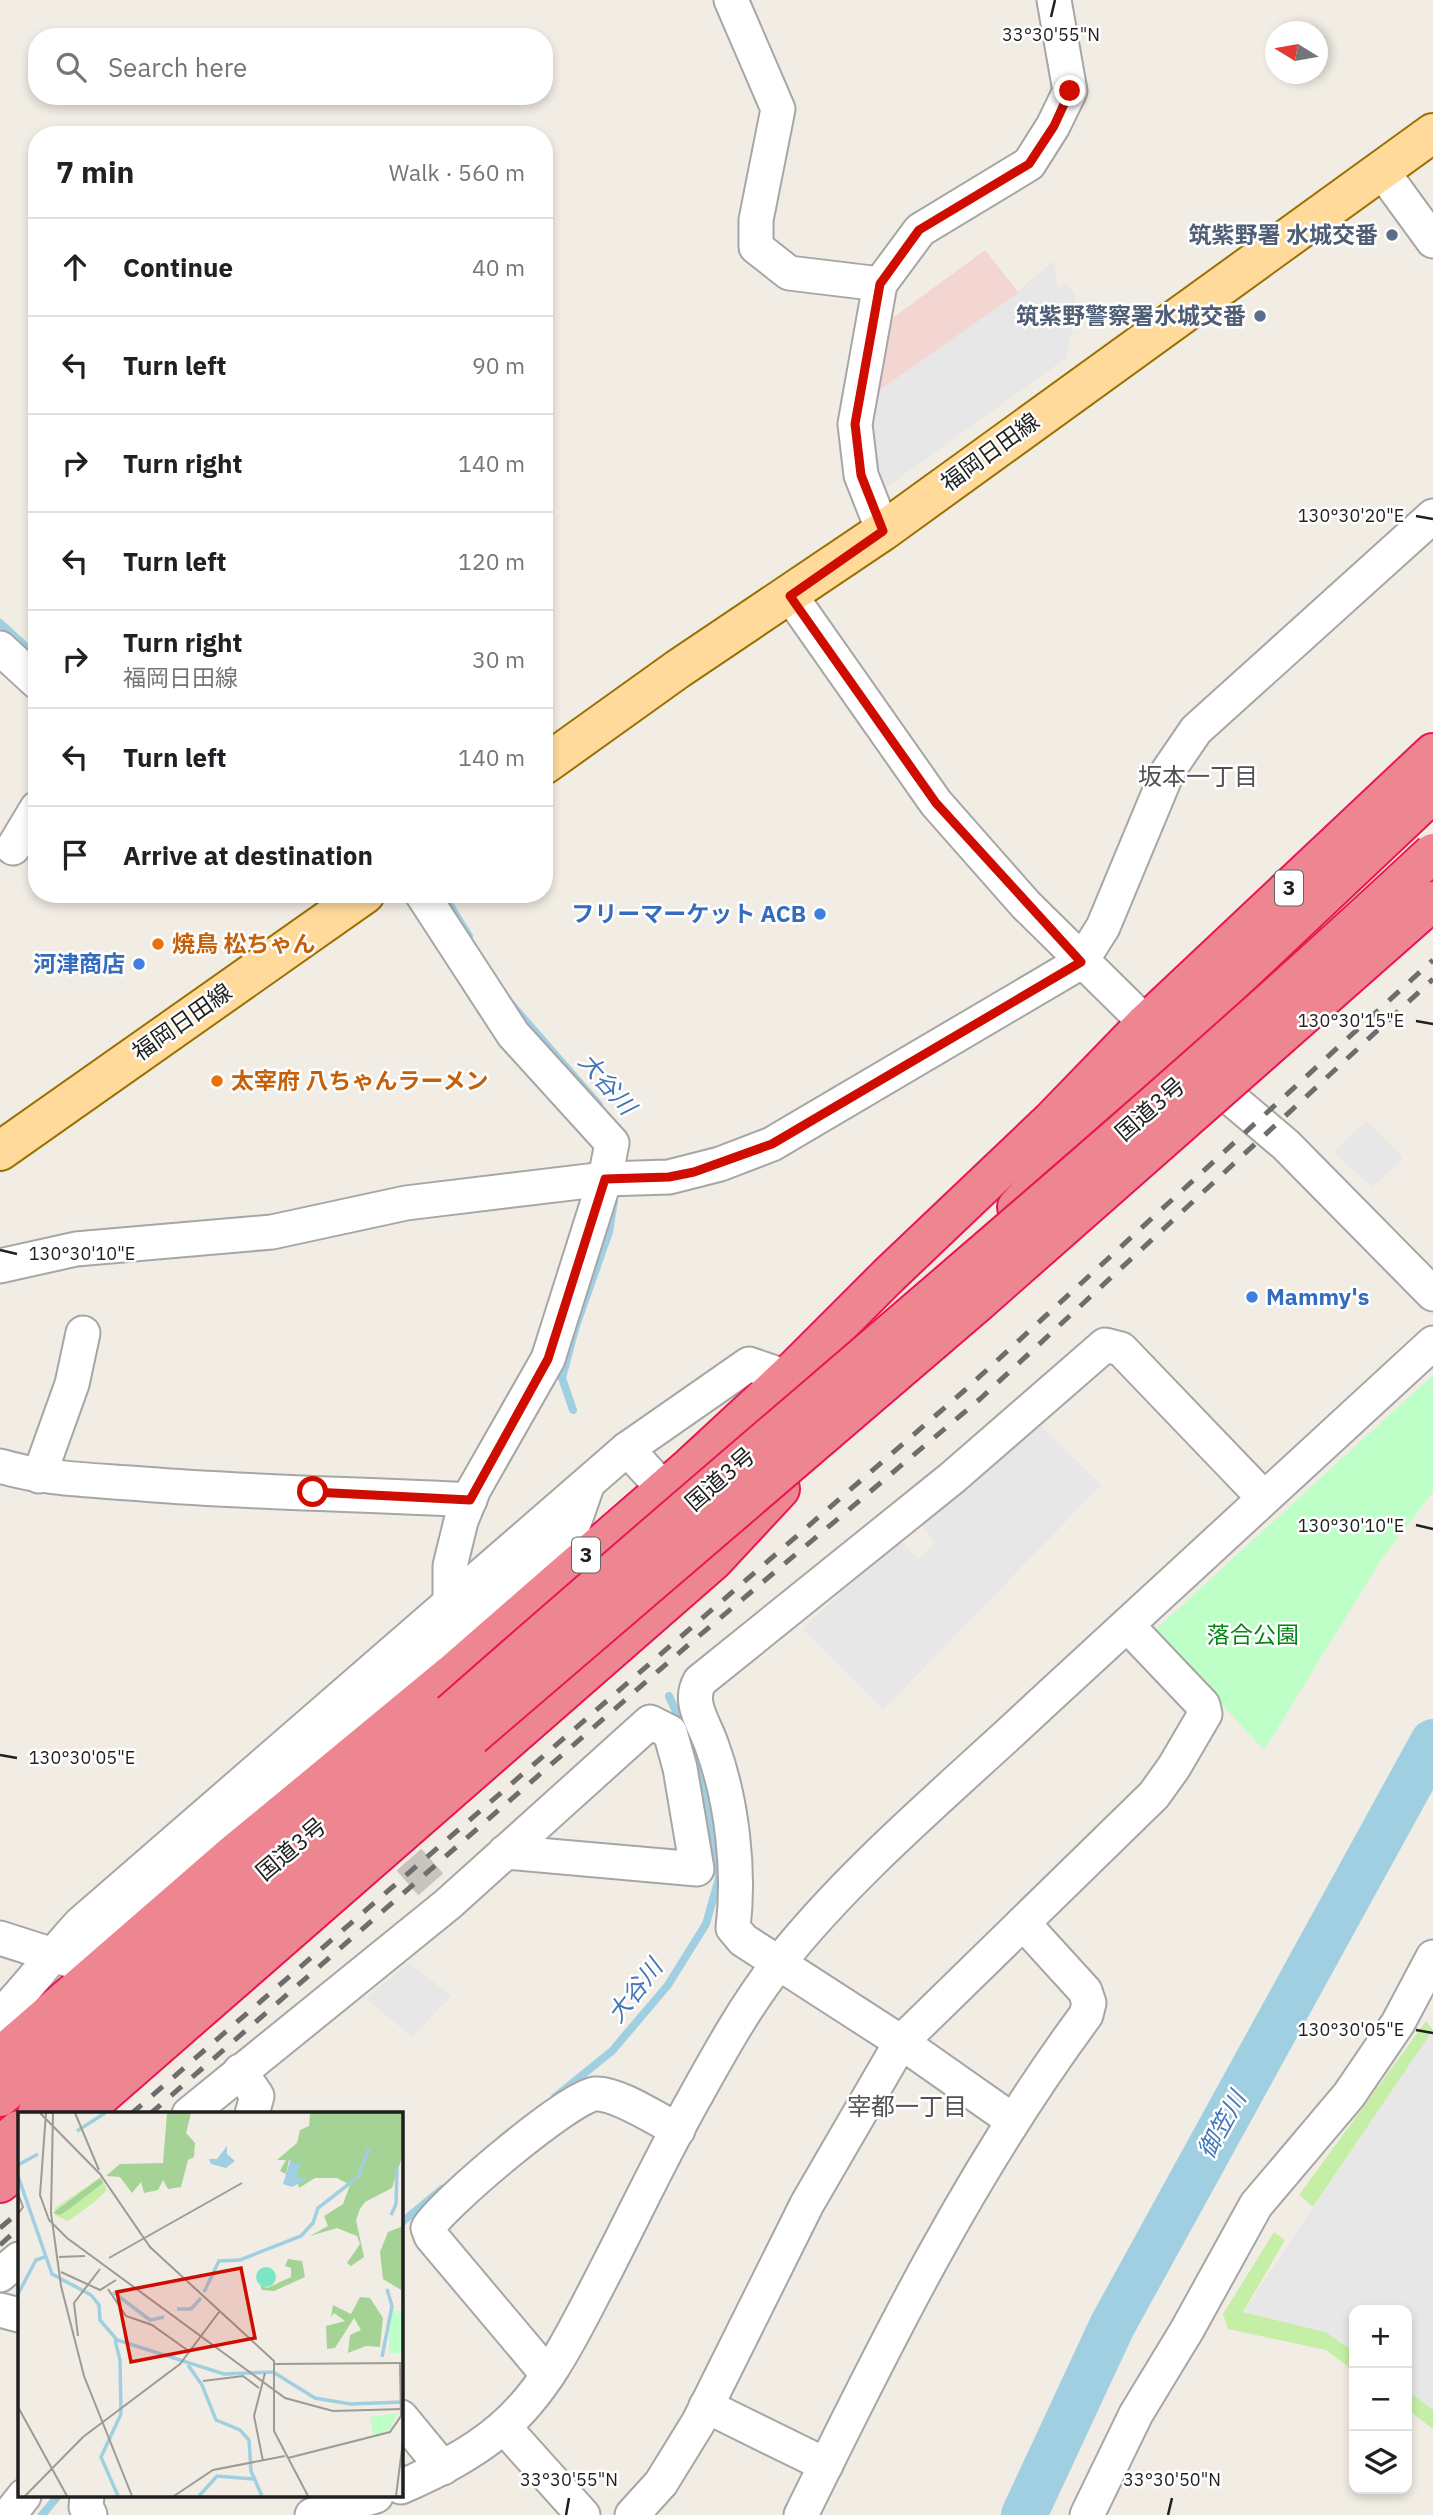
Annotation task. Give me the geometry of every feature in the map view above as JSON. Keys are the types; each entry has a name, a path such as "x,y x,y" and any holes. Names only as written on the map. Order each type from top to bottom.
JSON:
{"highway":[{"name":"3","path":"82,2112 713,1561 772,1498 1156,1034 1433,753"},
{"name":"3","path":"0,2057 229,1858 452,1674 664,1489 787,1377 888,1276 1051,1121 1156,1034 1433,793"},
{"name":"国道3号","path":"39,2112 461,1724 1010,1227 1144,1115 1433,853"},
{"name":"国道3号","path":"0,2097 461,1724 1007,1276 1433,901"},
{"path":"0,2146 18,2131"},
{"path":"0,2183 18,2168"}],"main road":[{"name":"福岡日田線","path":"553,758 678,668 790,596 883,531 1433,133"},
{"name":"福岡日田線","path":"0,1150 352,903"}],"street":[{"path":"731,0 778,109 756,220 756,247 789,273 880,284"},
{"path":"883,531 861,475 855,424 880,284 919,230 1029,164 1054,126 1070,91 1054,0"},
{"path":"1382,171 1433,241"},
{"path":"0,1266 76,1249 272,1232 407,1203 605,1179 669,1177 694,1172 772,1144 1081,962 1103,927 1168,771 1196,730 1433,516"},
{"path":"790,596 936,803 1081,962 1156,1034 1286,1145 1433,1294"},
{"path":"0,648 28,674"},
{"path":"13,848 28,823"},
{"path":"428,903 513,1034 612,1143 605,1179 548,1359 461,1521 450,1566 450,1603"},
{"path":"39,1476 72,1384 83,1333"},
{"path":"402,2487 443,2468 504,2427 534,2395 577,2326 678,2130 749,2004 779,1963 890,1846 1433,1343"},
{"path":"1012,2120 901,2042 743,1940 733,1928 736,1882 725,1794 713,1747 694,1701 694,1690 700,1681 952,1478 1104,1345 1121,1349 1264,1497"},
{"path":"0,2016 31,1984 52,1954 80,1924 627,1449 748,1364 787,1377"},
{"path":"627,1449 664,1489"},
{"path":"0,1466 39,1476 241,1492 313,1492 470,1500"},
{"path":"0,1938 72,1961 92,1949 571,1532 588,1483"},
{"path":"632,2515 661,2483 706,2406 807,2204 901,2042 1154,1795 1205,1714 1203,1705 1126,1625"},
{"path":"191,2112 344,1991 650,1722 670,1732 680,1768 697,1869 505,1852"},
{"path":"801,2515 918,2280 1012,2120 1086,2015 1088,2003 1085,1991 1023,1923"},
{"path":"1087,2515 1136,2414 1187,2330 1256,2205 1349,2095 1398,2023 1433,1957"},
{"path":"240,2071 257,2096 253,2112"},
{"path":"548,2375 431,2236 428,2228 528,2136 578,2099 592,2094 606,2094 678,2130"},
{"path":"0,2275 18,2260"},
{"path":"0,2310 18,2315"},
{"path":"706,2406 826,2465"},
{"path":"402,2418 443,2468"},
{"path":"504,2427 583,2515"},
{"path":"9,2515 22,2498"},
{"path":"312,2515 369,2498"}],"shaded area":[{"path":"985,250 1018,292 1054,261 1057,290 1066,284 1074,294 1076,308 1066,358 865,427 883,325"},
{"path":"1054,261 1057,290 1066,284 1074,294 1076,308 1066,358 877,494 868,398 1018,293"},
{"path":"1367,1121 1403,1158 1373,1187 1333,1152"},
{"path":"1035,1420 1101,1485 883,1710 802,1629 899,1539 918,1559 935,1542 918,1520"},
{"path":"409,1963 451,1996 412,2037 366,1998"},
{"path":"1433,2030 1433,2410 1412,2394 1412,2305 1349,2305 1349,2348 1326,2332 1243,2312"}],"green space":[{"name":"落合公園","path":"1433,1375 1433,1492 1381,1560 1264,1750 1154,1631"},
{"path":"1426,2021 1433,2030 1313,2207 1299,2195"},
{"path":"1274,2232 1285,2240 1243,2312 1326,2332 1349,2348 1349,2367 1326,2350 1228,2329 1223,2314"},
{"path":"1412,2394 1433,2410 1433,2429 1412,2413"}],"waterway":[{"name":"大谷川","path":"0,623 28,649"},
{"name":"大谷川","path":"449,903 469,936"},
{"name":"大谷川","path":"511,1004 599,1105"},
{"name":"大谷川","path":"573,1410 562,1378 575,1329 609,1232 614,1201"},
{"name":"大谷川","path":"669,1696 682,1725"},
{"name":"御笠川","path":"1024,2515 1112,2326 1433,1742"},
{"name":"大谷川","path":"555,2097 612,2051 668,1985 706,1924 719,1878 698,1765 689,1743"},
{"name":"大谷川","path":"402,2222 442,2189"},
{"name":"大谷川","path":"42,2515 56,2498"}],"tunnel":[{"path":"376,1822 448,1904"}],"railway":[{"path":"133,2112 965,1390 1433,960"},
{"path":"152,2112 687,1646 980,1399 1433,979"},
{"path":"0,2228 18,2213"},
{"path":"0,2245 18,2229"}],"place":[{"name":"筑紫野署 水城交番","path":"1392,235"},
{"name":"筑紫野警察署水城交番","path":"1260,316"},
{"name":"フリーマーケット ACB","path":"820,914"},
{"name":"焼鳥 松ちゃん","path":"158,944"},
{"name":"河津商店","path":"139,964"},
{"name":"太宰府 八ちゃんラーメン","path":"217,1081"},
{"name":"Mammy's","path":"1252,1297"}],"district":[{"name":"坂本一丁目","path":"1198,777"},
{"name":"宰都一丁目","path":"907,2107"}],"route":[{"path":"313,1492 470,1500 548,1359 605,1179 669,1177 694,1172 772,1144 1081,962 936,803 790,596 883,531 861,475 855,424 880,284 919,230 1029,164 1054,126 1070,91"}]}
